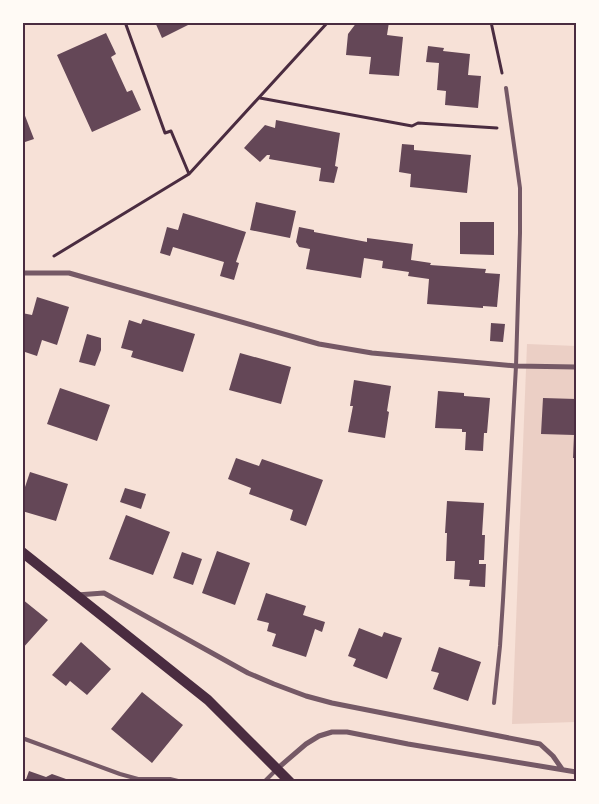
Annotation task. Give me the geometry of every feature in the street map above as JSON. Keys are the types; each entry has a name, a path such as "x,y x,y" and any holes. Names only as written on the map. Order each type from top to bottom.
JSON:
{"main road":[{"path":"22,552 208,700 290,782"}],"street":[{"path":"24,274 69,273 319,344 372,353 516,366 576,367"},
{"path":"76,595 104,593 248,673 306,696 332,703 540,744 553,756 562,769"},
{"path":"278,768 306,744 319,736 332,732 347,732 576,772"}],"lane":[{"path":"494,703 502,609 516,366 520,233 520,188 506,88"},
{"path":"22,738 138,779 170,779 182,782"},
{"path":"264,782 278,768"}],"path":[{"path":"125,22 165,133 171,131 189,174"},
{"path":"24,274 189,174 328,22"},
{"path":"491,22 506,88"},
{"path":"259,98 412,126 418,122 511,129"}],"shaded area":[{"path":"527,344 576,346 576,722 512,724"}],"building":[{"path":"155,22 194,22 162,38"},
{"path":"357,22 389,22 387,35 403,37 399,76 369,74 371,57 346,55 348,34"},
{"path":"106,33 116,54 111,57 127,92 132,90 141,110 92,132 57,55"},
{"path":"428,46 444,48 443,51 470,54 468,75 481,76 478,108 445,105 446,91 437,90 439,63 426,62"},
{"path":"22,108 34,139 22,143"},
{"path":"276,120 340,133 335,166 338,167 334,183 319,181 321,168 269,159 270,155 267,155 260,162 244,148 265,125 275,128"},
{"path":"402,144 414,145 414,150 471,155 467,193 410,187 411,174 399,172"},
{"path":"256,202 296,211 290,238 250,230"},
{"path":"183,213 246,232 236,262 239,263 234,280 220,276 224,262 173,247 170,256 160,253 167,227 178,230"},
{"path":"460,222 494,222 494,255 460,254"},
{"path":"299,227 314,230 314,232 367,242 367,238 413,244 411,260 431,263 430,265 486,269 485,273 500,274 497,307 483,306 483,308 427,304 429,279 408,276 409,272 382,268 383,261 364,258 361,278 306,269 310,249 299,247 296,242"},
{"path":"37,297 69,307 57,345 42,340 37,356 22,351 22,313 32,315"},
{"path":"143,319 195,334 183,372 131,357 133,351 121,348 129,320 141,324"},
{"path":"491,323 505,324 503,342 490,341"},
{"path":"87,334 101,338 101,350 95,366 79,362"},
{"path":"240,353 291,367 281,404 229,390"},
{"path":"354,380 391,386 385,438 348,432 353,406 350,406"},
{"path":"60,388 110,405 97,441 47,424"},
{"path":"438,391 490,398 487,433 484,433 483,451 465,450 466,432 462,432 462,429 435,428"},
{"path":"543,398 576,399 576,458 573,458 574,435 541,434"},
{"path":"236,458 259,466 262,459 323,480 306,526 290,520 293,510 249,494 251,488 228,479"},
{"path":"30,472 68,484 56,521 22,511 22,496"},
{"path":"125,488 146,494 141,509 120,502"},
{"path":"447,501 484,503 482,535 485,535 484,560 479,560 479,564 486,564 485,587 469,586 470,580 454,579 455,561 446,561"},
{"path":"126,515 170,532 153,575 109,559"},
{"path":"217,551 250,563 235,605 202,593"},
{"path":"182,552 202,559 193,585 173,578"},
{"path":"266,593 306,606 303,615 325,622 322,632 315,629 306,657 272,646 276,634 267,631 269,623 257,620"},
{"path":"22,599 48,620 22,649"},
{"path":"359,628 382,637 384,632 402,638 387,679 353,666 356,659 348,656"},
{"path":"81,642 111,669 87,695 70,681 66,686 52,675"},
{"path":"439,647 481,662 468,701 433,689 439,673 431,671"},
{"path":"142,692 183,725 152,763 111,729"},
{"path":"29,771 46,777 52,774 66,779 67,782 25,782"}]}
